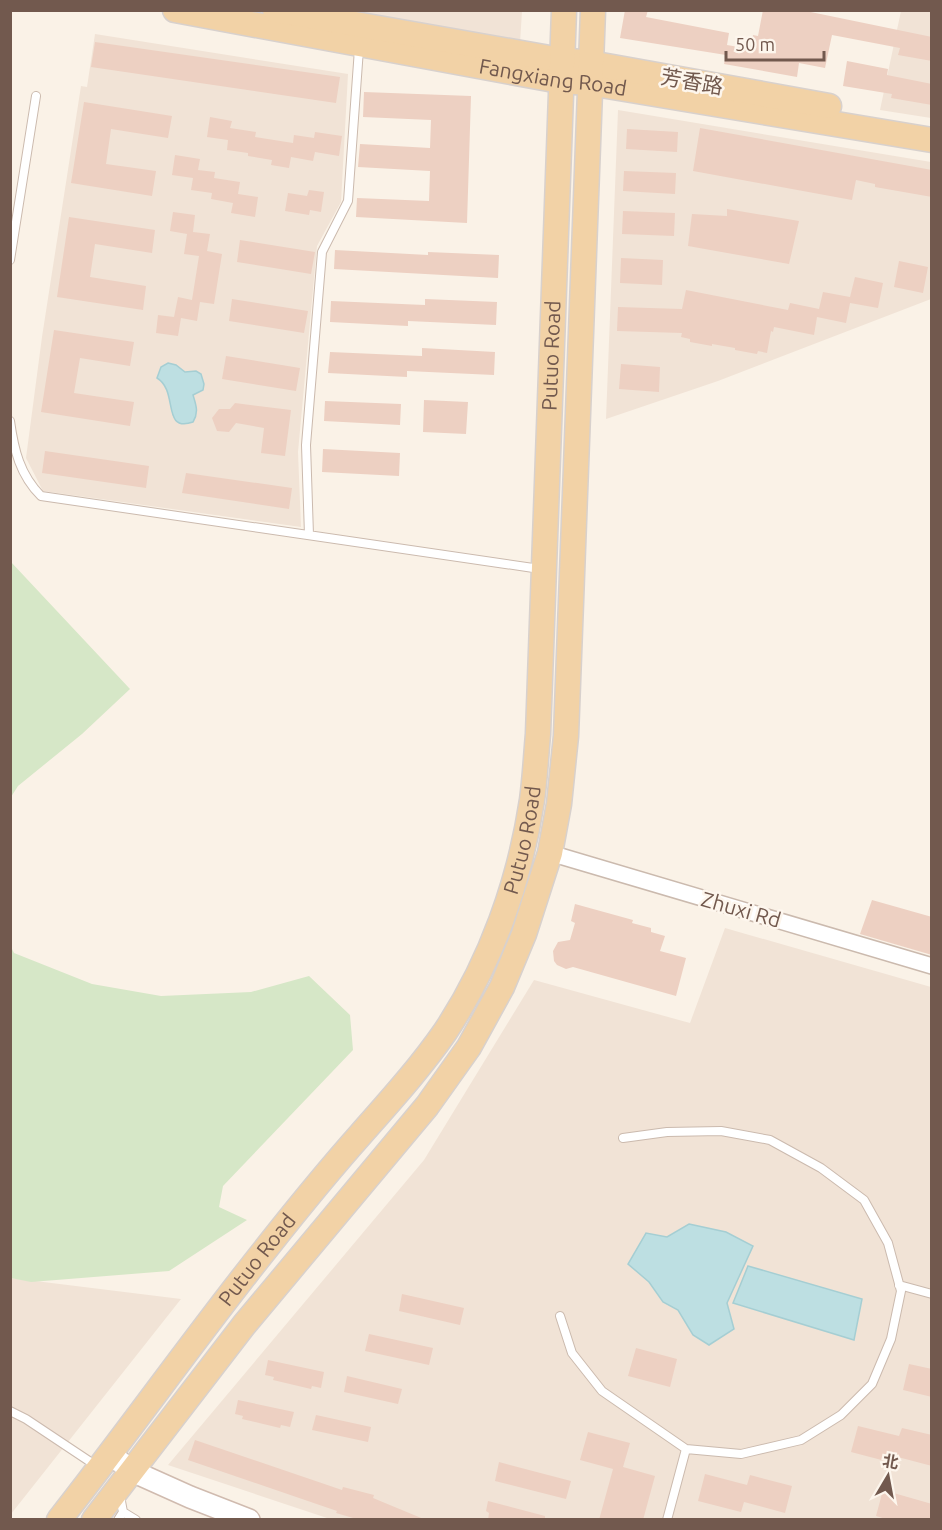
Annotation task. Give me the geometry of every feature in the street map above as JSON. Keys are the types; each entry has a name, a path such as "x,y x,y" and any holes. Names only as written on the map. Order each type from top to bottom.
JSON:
{"main road":[{"name":"Fangxiang Road","path":"175,10 360,44 590,73 932,140"},
{"path":"275,10 561,70"},
{"name":"Putuo Road","path":"59,1520 217,1310 360,1135 403,1087 445,1031 478,975 500,925 520,860 532,799 538,734 564,10"},
{"name":"Putuo Road","path":"94,1520 244,1325 427,1106 469,1047 502,987 524,934 550,853 559,804 566,736 593,10"},
{"name":"芳香路","path":"590,73 932,124"}],"street":[{"name":"Zhuxi Rd","path":"550,853 932,966"},
{"path":"105,1461 126,1480 190,1497 249,1520"}],"lane":[{"path":"309,535 306,445 322,252 348,201 360,44"},
{"path":"10,260 36,96"},
{"path":"10,421 19,465 31,486 41,496 544,569"},
{"path":"560,1316 572,1353 602,1391 686,1449 741,1454 801,1440 841,1415 872,1384 891,1339 901,1291 888,1243 864,1200 821,1167 770,1140 721,1131 667,1132 623,1138"},
{"path":"899,1285 932,1294"},
{"path":"10,1412 105,1461"},
{"path":"667,1520 686,1449"},
{"path":"126,1480 121,1516 136,1520"}],"shaded area":[{"path":"341,11 522,11 520,43"},
{"path":"901,11 931,11 931,118 880,110"},
{"path":"95,34 348,74 341,202 317,246 298,452 301,527 43,491 26,458 42,337 81,86 87,87"},
{"path":"618,110 931,162 931,299 718,381 606,419"},
{"path":"725,928 931,987 931,1519 330,1519 168,1465 424,1160 534,980 690,1023"},
{"path":"11,1278 181,1299 11,1514"}],"green space":[{"path":"11,562 130,689 82,734 18,786 11,797"},
{"path":"10,945 14,953 92,984 161,996 251,992 309,976 350,1015 353,1050 223,1186 219,1207 247,1220 169,1271 31,1282 11,1278"}],"water":[{"path":"168,363 176,365 185,372 196,371 201,374 203,390 193,395 196,412 193,422 183,424 177,422 173,416 164,384 157,378 161,367"},
{"path":"689,1224 726,1232 753,1246 727,1303 734,1329 709,1345 693,1335 678,1310 663,1302 649,1282 628,1264 646,1233 667,1237"},
{"path":"748,1266 862,1299 854,1340 733,1303"}],"building":[{"path":"625,10 648,10 646,17 729,33 727,45 750,49 753,35 758,36 763,10 801,10 932,37 932,61 898,55 900,48 832,35 825,68 799,63 797,77 724,64 726,55 620,38"},
{"path":"95,42 340,77 336,103 91,67"},
{"path":"847,61 888,69 887,75 932,84 932,105 891,98 892,94 843,86"},
{"path":"364,92 471,96 467,223 356,217 357,198 429,201 430,171 358,167 360,144 430,148 431,120 363,117"},
{"path":"84,102 172,116 168,138 111,129 106,164 156,171 152,196 71,183"},
{"path":"210,117 232,121 230,128 256,132 255,137 293,143 294,135 314,138 315,132 342,136 339,156 315,152 313,161 291,157 289,168 271,165 272,160 227,150 228,140 207,137"},
{"path":"700,128 932,170 932,197 875,187 875,184 856,180 852,200 693,171"},
{"path":"627,129 678,132 677,152 626,149"},
{"path":"175,155 200,159 198,170 215,172 214,178 240,182 238,194 258,197 255,217 231,213 233,203 211,199 212,193 191,190 193,178 172,175"},
{"path":"624,171 676,173 675,194 623,191"},
{"path":"309,190 324,192 321,212 310,210 309,215 285,211 288,193 307,196"},
{"path":"727,209 799,221 789,264 688,246 692,214 727,216"},
{"path":"623,211 675,213 674,236 622,234"},
{"path":"173,212 195,215 193,232 210,234 207,251 222,254 214,304 200,302 197,321 181,318 178,336 156,333 158,315 174,317 178,297 192,300 199,256 184,254 187,234 170,231"},
{"path":"69,217 155,230 152,253 95,244 90,277 146,286 143,310 57,297"},
{"path":"240,240 315,252 311,274 237,262"},
{"path":"335,250 428,255 428,252 499,255 498,278 334,269"},
{"path":"621,258 663,260 662,285 620,283"},
{"path":"899,261 928,267 923,293 894,287"},
{"path":"855,277 883,283 878,308 850,303 846,323 817,317 814,335 774,327 773,332 771,331 767,353 758,351 757,354 735,350 735,348 690,342 690,339 681,337 682,333 617,331 618,307 682,309 686,290 788,310 790,303 819,309 823,292 850,297"},
{"path":"232,299 308,311 304,333 229,321"},
{"path":"425,299 497,302 496,325 408,321 408,326 330,322 331,301 425,305"},
{"path":"54,330 134,342 130,366 80,358 74,393 134,402 130,426 41,412"},
{"path":"422,348 495,352 494,375 407,371 407,377 328,373 330,352 422,356"},
{"path":"226,356 300,368 296,391 222,379"},
{"path":"621,364 660,367 659,392 619,389"},
{"path":"424,400 468,402 466,434 423,432"},
{"path":"325,401 401,404 400,425 324,421"},
{"path":"235,403 291,410 285,456 261,453 264,428 236,423 229,432 217,431 212,418 219,409 230,409"},
{"path":"323,449 400,453 399,476 322,472"},
{"path":"45,451 149,466 146,488 42,473"},
{"path":"186,473 292,488 289,509 182,493"},
{"path":"872,900 932,917 932,955 860,934"},
{"path":"575,904 633,920 632,923 651,928 651,932 665,936 660,951 686,958 676,996 573,967 566,969 557,965 553,951 558,942 570,940 575,923 571,921"},
{"path":"402,1294 464,1308 460,1325 399,1311"},
{"path":"369,1334 433,1348 429,1365 365,1351"},
{"path":"636,1348 677,1359 670,1387 628,1376"},
{"path":"268,1360 324,1372 321,1388 312,1386 311,1389 273,1380 274,1377 265,1375"},
{"path":"909,1364 932,1369 932,1397 903,1390"},
{"path":"347,1376 402,1389 398,1404 344,1392"},
{"path":"238,1400 294,1412 290,1427 281,1425 280,1428 242,1419 243,1416 235,1414"},
{"path":"316,1415 371,1427 368,1442 312,1430"},
{"path":"858,1426 899,1436 902,1428 932,1435 932,1466 894,1456 893,1463 851,1452"},
{"path":"588,1432 630,1443 623,1467 655,1476 643,1520 599,1520 613,1469 580,1460"},
{"path":"195,1440 342,1490 343,1487 374,1495 373,1498 426,1520 360,1520 336,1513 337,1511 188,1460"},
{"path":"499,1462 571,1481 566,1499 495,1481"},
{"path":"705,1474 747,1485 750,1475 792,1486 785,1513 744,1502 741,1512 698,1501"},
{"path":"883,1490 932,1504 932,1520 889,1520 876,1516"},
{"path":"488,1501 545,1516 545,1520 488,1520 489,1513 486,1511"}]}
